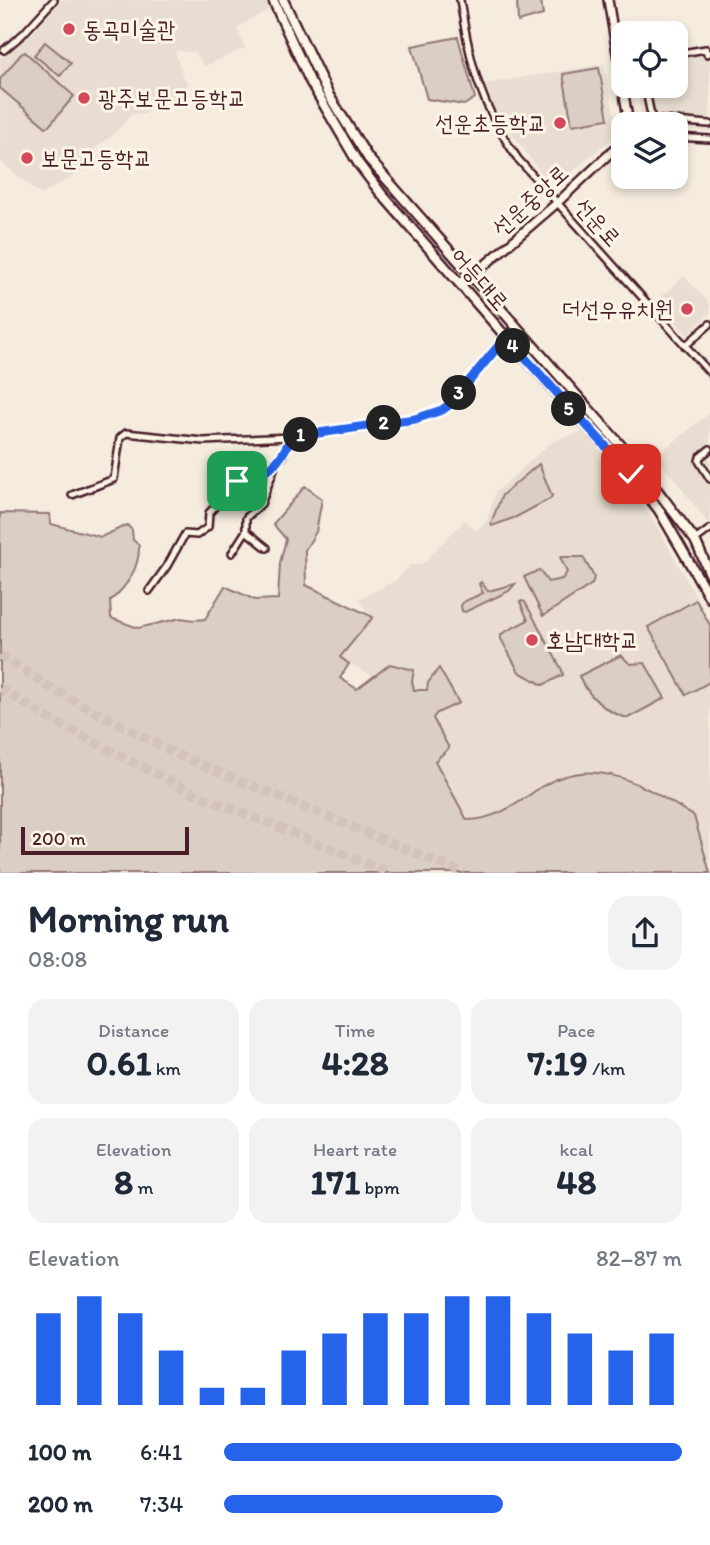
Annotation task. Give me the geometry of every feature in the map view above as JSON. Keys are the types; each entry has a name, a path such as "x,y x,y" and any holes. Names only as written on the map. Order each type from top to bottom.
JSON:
{"main road":[{"name":"어등대로","path":"273,0 319,100 358,163 459,283 652,501 710,598"},
{"name":"어등대로","path":"283,0 328,94 368,158 637,464 695,540 710,574"}],"street":[{"path":"4,50 54,0"},
{"name":"선운로","path":"460,0 469,56 490,115 518,159 710,373"},
{"path":"608,0 627,112"},
{"path":"688,52 706,49 707,54 710,53"},
{"path":"647,98 652,120 710,124"},
{"path":"688,138 710,139"},
{"name":"선운중앙로","path":"459,283 471,277 611,152"},
{"path":"685,345 710,324"},
{"path":"72,495 114,479 120,438 127,433 203,441 291,437 415,419 442,410 517,327"},
{"path":"149,591 185,534 197,535 208,527 209,513 222,499 225,490 237,481 264,472 277,462 283,457 291,437"},
{"path":"710,449 699,461 710,479"},
{"path":"232,553 246,531 246,518 261,504 277,462"},
{"path":"695,540 710,529"},
{"path":"246,531 267,548"}],"shaded area":[{"name":"광주보문고등학교","path":"58,0 267,0 271,8 237,28 245,48 205,66 194,52 175,51 182,75 188,83 177,95 161,101 145,114 132,114 113,135 95,148 88,167 41,195 0,161 0,58 33,33"},
{"path":"517,0 541,0 543,15 518,22"},
{"path":"458,37 475,98 464,105 427,99 412,46"},
{"path":"45,42 71,63 60,76 34,55"},
{"path":"710,42 710,131 688,130 688,112 641,112 639,98 688,98 688,47"},
{"path":"25,52 74,96 46,127 0,88 0,79"},
{"name":"선운초등학교","path":"604,64 614,112 611,112 611,139 556,185 545,178 497,113 485,84"},
{"path":"599,68 608,119 572,125 563,74"},
{"name":"더선우유치원","path":"684,276 710,304 710,313 687,335 657,300"},
{"path":"710,413 710,525 656,456"},
{"name":"호남대학교","path":"582,432 619,472 658,528 710,623 710,873 467,820 410,717 374,677 339,658 373,618 358,599 395,581 410,565 428,561 431,554 465,520 476,531 487,521 495,493 548,445"},
{"path":"539,464 552,496 550,499 492,526 502,495"},
{"path":"305,486 322,499 316,532 305,550 306,585 373,617 340,657 349,664 340,678 357,689 390,664 414,670 414,690 427,690 428,683 439,668 459,703 437,713 433,718 449,748 435,761 467,820 485,818 503,811 556,779 577,773 617,776 655,793 694,816 710,873 0,873 0,513 50,514 51,524 101,537 127,525 132,530 133,540 139,545 139,553 131,576 110,601 111,618 138,628 181,618 205,619 225,586 255,600 278,599 280,563 286,539 273,524"},
{"path":"560,557 583,557 594,577 592,584 543,616 524,577 539,570 548,582 562,579 567,572"},
{"path":"481,582 488,591 515,584 509,591 462,611 463,602 483,593 479,584"},
{"path":"696,600 710,625 710,682 686,695 648,627"},
{"path":"522,601 562,670 563,675 543,685 519,672 501,639 501,634 528,620 520,602"},
{"path":"621,655 630,664 645,663 665,698 628,718 599,703 579,676"}],"tunnel":[{"path":"0,655 51,688 180,756 464,873"},
{"path":"0,688 46,717 189,791 390,873"}],"place":[{"name":"동곡미술관","path":"69,29"},
{"name":"광주보문고등학교","path":"84,98"},
{"name":"선운초등학교","path":"560,123"},
{"name":"보문고등학교","path":"27,158"},
{"name":"더선우유치원","path":"687,309"},
{"name":"호남대학교","path":"532,640"}],"route":[{"path":"237,481 264,472 283,457 291,437 415,419 442,410 506,337 583,425 631,474"}]}
